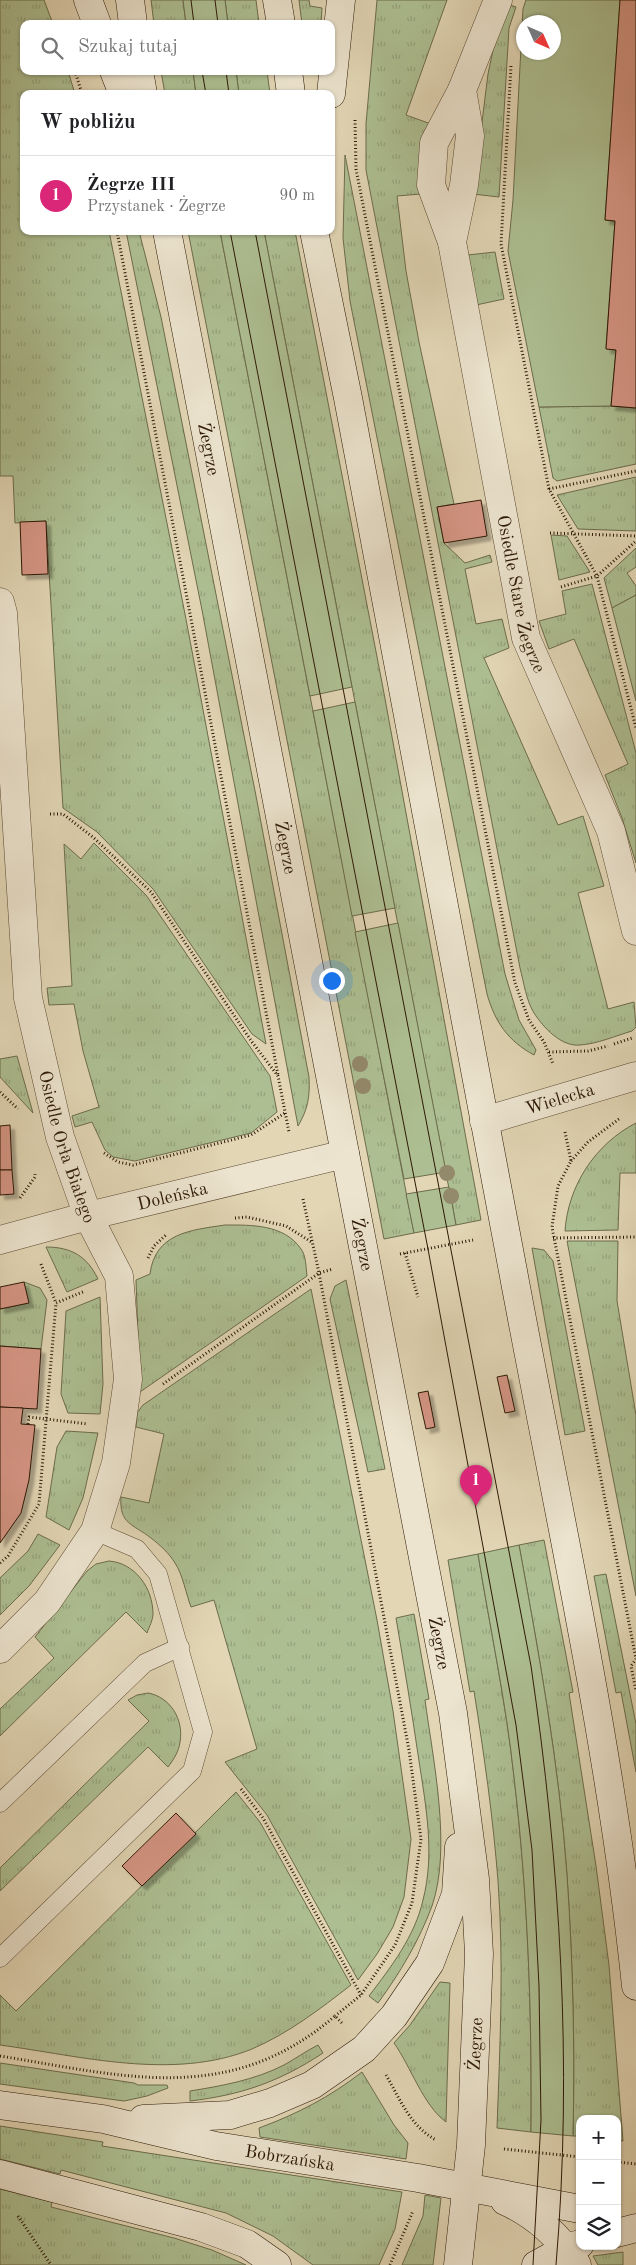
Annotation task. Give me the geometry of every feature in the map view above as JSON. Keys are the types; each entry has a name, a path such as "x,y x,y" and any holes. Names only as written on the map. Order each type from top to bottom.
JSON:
{"street":[{"path":"88,0 95,20"},
{"path":"130,0 132,20"},
{"path":"277,0 280,20"},
{"path":"335,60 342,0"},
{"name":"Osiedle Stare Żegrze","path":"498,0 462,90 470,136 464,185 452,242 526,638 611,831 636,931"},
{"path":"116,75 121,90"},
{"path":"141,75 142,90"},
{"path":"289,75 290,90"},
{"path":"331,90 333,75"},
{"name":"Żegrze","path":"168,235 436,1623 464,1791 475,1879 479,1954 468,2187 458,2265"},
{"path":"316,235 430,825 484,1121 507,1233 597,1711 632,1923 636,1986"},
{"name":"Osiedle Orła Białego","path":"0,602 3,613 28,998 60,1136 88,1216 119,1276 128,1379 116,1463 95,1531 47,1602 0,1650"},
{"name":"Wielecka","path":"484,1121 636,1076"},
{"name":"Doleńska","path":"0,1240 88,1216 345,1154"},
{"path":"103,2120 230,2115 270,2103 312,2085 364,2049 394,2016 434,1955 456,1894 464,1791"},
{"name":"Bobrzańska","path":"0,2105 103,2120 216,2146 468,2187 576,2208"},
{"path":"0,2174 200,2228 248,2244 277,2265"},
{"path":"468,2187 507,2202 541,2223 575,2252"},
{"path":"621,2218 636,2221"},
{"path":"621,2232 636,2228"},
{"path":"536,2265 575,2252"}],"lane":[{"path":"0,1958 192,1771 203,1732 158,1574 137,1549 95,1531"},
{"path":"0,1803 145,1663 180,1647"}],"path":[{"path":"76,75 81,90"},
{"path":"356,110 356,168 515,983 529,1020 552,1059 571,1161"},
{"path":"507,127 501,244 549,489 597,576 636,728"},
{"path":"118,235 284,1113 319,1273 409,1750 421,1839 412,1903 395,1945 361,1995 335,2016"},
{"path":"549,489 636,471"},
{"path":"550,533 636,536"},
{"path":"561,587 597,576 636,541"},
{"path":"16,816 63,814 94,838 151,892 252,1042 278,1076"},
{"path":"549,1052 588,1051 632,1038"},
{"path":"99,1148 108,1157 118,1162 133,1164 251,1135 284,1113"},
{"path":"626,1114 588,1142 571,1161 558,1186 552,1228 636,1659 631,1666 636,1691"},
{"path":"365,1262 507,1233"},
{"path":"553,1238 636,1237"},
{"path":"406,1253 418,1297"},
{"path":"28,1424 29,1417 94,1425 124,1412 319,1273"},
{"path":"0,1564 8,1556 39,1504 48,1419"},
{"path":"241,1789 263,1818 361,1995"},
{"path":"0,2056 136,2078 190,2079"},
{"path":"621,2162 636,2164"},
{"path":"390,2265 415,2206"},
{"path":"16,2212 51,2265"}],"green space":[{"path":"0,0 44,0 52,20 20,20 20,75 69,75 74,90 20,90 20,235 110,235 185,614 266,1044 252,1034 153,889 97,832 63,808 46,521 15,523 13,476 0,476"},
{"path":"151,0 183,0 186,20 154,20"},
{"path":"183,0 225,0 228,20 186,20"},
{"path":"225,0 256,0 258,20 228,20"},
{"path":"299,0 309,0 310,6 322,8 321,20 302,20"},
{"path":"377,0 447,0 406,115 431,124 421,194 397,196 406,271 419,342 454,504 437,507 444,543 465,563 490,555 492,562 465,569 476,624 502,619 509,648 484,658 558,825 583,816 604,886 578,893 608,1009 634,1002 636,1027 632,1031 593,1043 573,1045 566,1043 548,1030 531,1008 520,968 366,170 366,124"},
{"path":"526,0 620,0 605,220 615,221 606,348 616,350 611,406 539,407 508,251 513,200 520,60 561,60 561,15 523,15"},
{"path":"510,5 516,7 509,28 499,197 473,194 488,74 493,50"},
{"path":"162,75 194,75 195,90 164,90"},
{"path":"194,75 237,75 238,90 195,90"},
{"path":"237,75 268,75 269,90 238,90"},
{"path":"345,155 505,974 519,1020 536,1050 534,1055 517,1044 504,1030 494,1013 487,994 350,301 343,238"},
{"path":"127,235 140,235 161,317 256,796 309,1077 308,1103 298,1126 202,610"},
{"path":"189,235 221,235 414,1233 384,1239"},
{"path":"221,235 265,235 352,687 310,696"},
{"path":"265,235 296,235 383,688 481,1220 456,1225"},
{"path":"495,252 504,299 476,305 468,255"},
{"path":"611,406 636,408 636,464 557,481 553,478 539,407"},
{"path":"636,477 636,531 578,529 557,495"},
{"path":"551,535 567,536 590,572 559,580"},
{"path":"636,548 636,567 627,573 636,586 636,595 612,608 604,578"},
{"path":"592,584 636,753 636,863 622,818 605,775 628,764 574,639 549,649 539,621 566,614 562,591"},
{"path":"636,595 636,701 612,608"},
{"path":"355,702 395,908 352,916 313,711"},
{"path":"94,843 146,895 270,1076 277,1112 251,1133 135,1161 113,1157 105,1150 92,1122 75,1127 72,1116 99,1107 83,1051 74,1004 49,1005 47,988 72,986 64,844 81,859"},
{"path":"398,923 446,1172 404,1179 355,932"},
{"path":"17,1056 33,1113 0,1077 0,1059"},
{"path":"636,1123 636,1173 620,1173 618,1230 565,1231 567,1214 572,1198 586,1168 608,1142"},
{"path":"449,1187 456,1225 414,1233 406,1194"},
{"path":"225,1225 256,1226 276,1230 286,1235 303,1252 307,1276 140,1392 136,1280 150,1274 153,1260 167,1242 188,1232"},
{"path":"567,1241 618,1241 617,1301 636,1415 636,1596"},
{"path":"46,1247 55,1247 77,1254 89,1264 98,1279 67,1292"},
{"path":"532,1248 544,1250 553,1261 585,1431 565,1435"},
{"path":"346,1280 385,1469 368,1472 330,1299 335,1286"},
{"path":"24,1282 40,1288 47,1300 41,1349 0,1346 0,1309 28,1303"},
{"path":"311,1289 377,1620 393,1711 411,1839 404,1897 393,1927 377,1954 358,1980 267,1815 225,1762 257,1749 214,1600 191,1607 180,1573 173,1559 158,1543 128,1522 122,1513 121,1506 121,1497 149,1503 164,1434 136,1427 137,1413 143,1405"},
{"path":"100,1297 103,1384 100,1414 68,1413 61,1394 66,1311"},
{"path":"66,1431 98,1433 83,1498 69,1530 46,1517 57,1447"},
{"path":"38,1534 60,1545 29,1586 0,1615 0,1578 28,1551"},
{"path":"544,1540 573,1692 569,1693 596,1866 609,1965 621,2115 576,2115 576,2136 573,2136 574,2038 572,1973 563,1833 547,1709 519,1545"},
{"path":"519,1545 547,1709 559,1792 567,1875 574,2038 573,2136 531,2132 528,1954 519,1821 507,1721 478,1554"},
{"path":"478,1554 507,1721 519,1821 528,1954 531,2132 497,2128 501,1974 500,1912 496,1857 474,1691 470,1692 448,1560"},
{"path":"109,1561 127,1566 146,1586 150,1595 153,1614 147,1633 126,1612 0,1736 0,1709 54,1658 35,1637 87,1571 96,1564"},
{"path":"606,1574 636,1724 636,1772 621,1692 616,1693 594,1576"},
{"path":"414,1614 429,1699 425,1700 439,1804 441,1831 438,1883 432,1906 421,1932 394,1980 378,2003 369,1996 408,1939 419,1913 427,1883 428,1830 411,1707 396,1618"},
{"path":"148,1693 156,1695 169,1704 174,1710 180,1725 179,1749 168,1767 148,1747 0,1891 0,1868 149,1721 128,1700 137,1695"},
{"path":"236,1792 260,1822 351,1985 316,2012 279,2036 252,2049 222,2058 191,2063 159,2065 94,2060 0,2045 0,1995 16,2011"},
{"path":"440,1982 450,1983 446,2122 438,2115 424,2096 394,2043 410,2025"},
{"path":"318,2045 323,2053 291,2072 259,2086 226,2095 190,2101 190,2091 226,2085 261,2075 284,2065"},
{"path":"0,2063 138,2085 167,2085 168,2088 147,2096 124,2101 0,2084"},
{"path":"362,2072 394,2125 408,2143 406,2159 260,2137 259,2128 313,2104"},
{"path":"621,2116 623,2141 621,2141"},
{"path":"0,2126 103,2142 102,2146 402,2192 395,2229 379,2265 313,2265 273,2236 226,2213 61,2170 60,2174 0,2159"},
{"path":"0,2189 52,2202 51,2207 174,2238 212,2250 246,2265 0,2265"},
{"path":"425,2195 441,2198 433,2265 402,2265 423,2216"},
{"path":"623,2252 623,2265 598,2265 593,2256"}],"building":[{"path":"620,0 636,0 636,408 611,406 616,350 606,349 615,221 605,220"},
{"path":"481,500 487,536 444,543 437,507"},
{"path":"46,521 48,574 22,575 20,522"},
{"path":"10,1125 12,1170 0,1170 0,1126"},
{"path":"0,1170 12,1170 14,1194 0,1195"},
{"path":"24,1282 29,1303 0,1309 0,1287"},
{"path":"0,1346 41,1349 37,1409 0,1407"},
{"path":"507,1375 515,1411 505,1413 497,1377"},
{"path":"428,1391 435,1427 426,1429 418,1393"},
{"path":"0,1407 23,1408 21,1424 35,1425 29,1480 21,1513 0,1543"},
{"path":"176,1813 196,1834 142,1886 122,1866"}],"tram line":[{"path":"191,0 194,20"},
{"path":"215,0 218,20"},
{"path":"203,75 205,90"},
{"path":"227,75 228,90"},
{"path":"231,235 428,1249 516,1725 532,1850 539,1986 541,2120 533,2265"},
{"path":"256,235 531,1666 550,1815 561,1965 563,2115 556,2265"}],"place":[{"name":"Żegrze III","path":"476,1506"}]}
